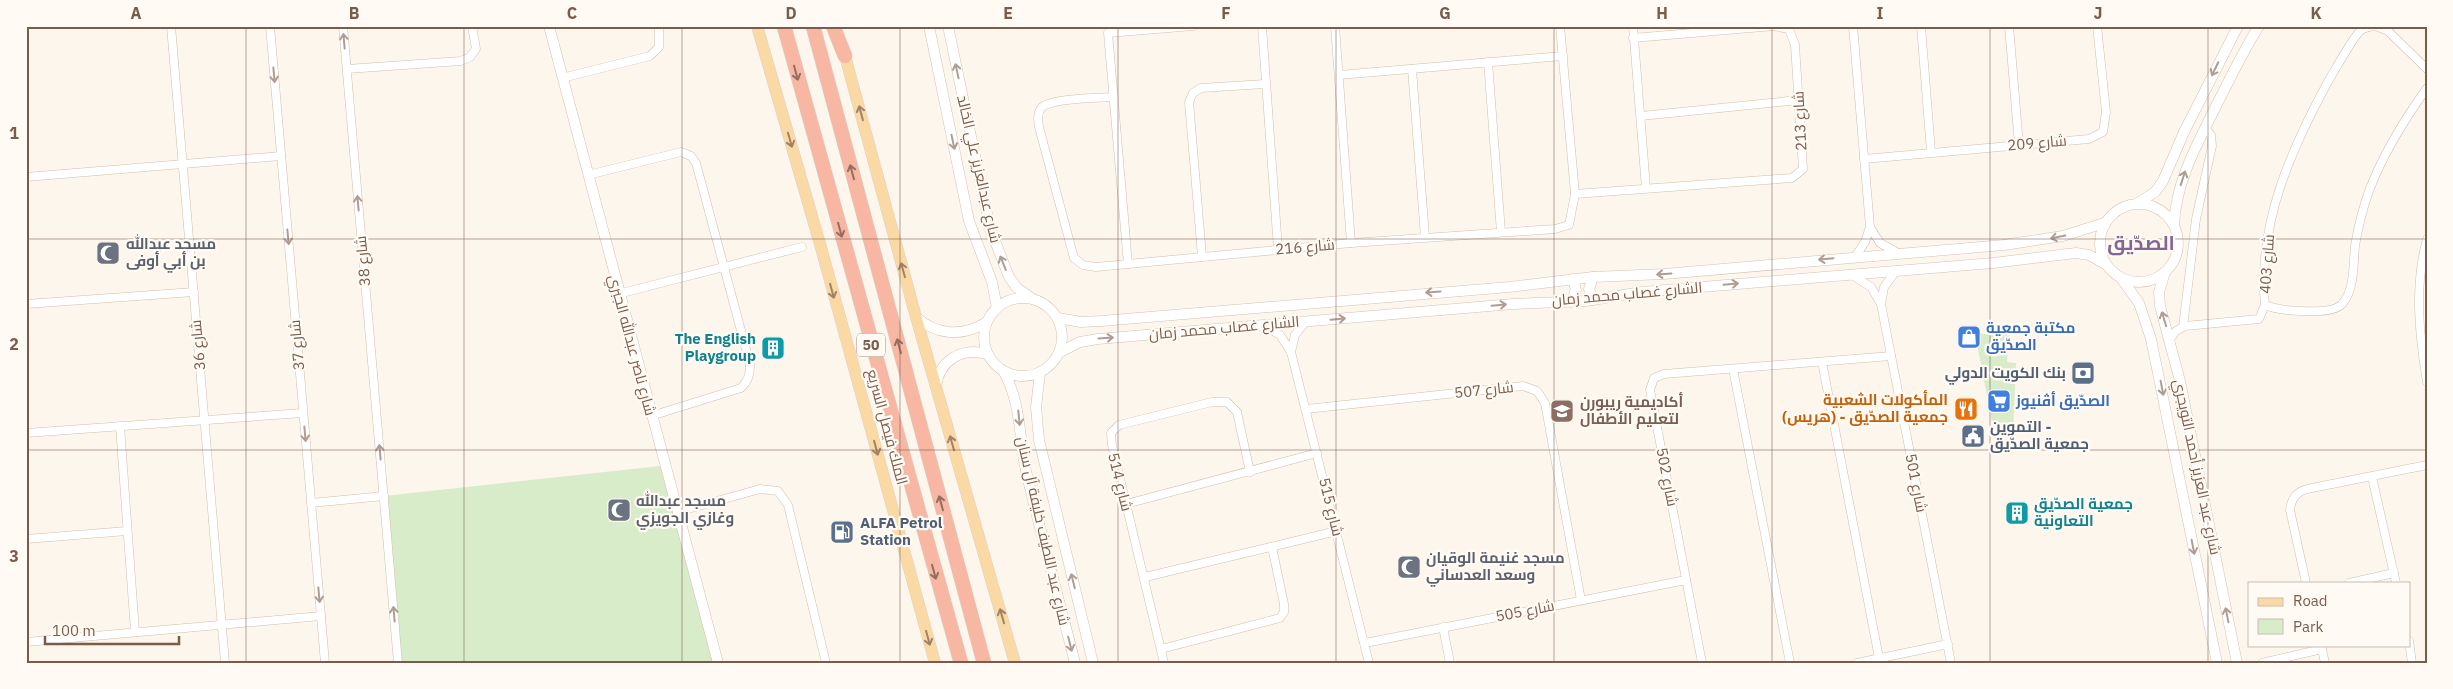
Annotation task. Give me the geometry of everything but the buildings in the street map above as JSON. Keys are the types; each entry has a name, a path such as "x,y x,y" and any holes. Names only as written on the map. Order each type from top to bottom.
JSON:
{"highway":[{"name":"الملك فيصل السريع","path":"784,26 961,663"},
{"name":"50","path":"813,26 985,659"},
{"path":"833,26 845,56"},
{"path":"842,26 845,56"}],"main road":[{"name":"الملك فيصل السريع","path":"757,26 817,234 935,663"},
{"path":"845,56 916,317 1015,663"}],"street":[{"name":"شارع 36","path":"171,26 225,663"},
{"name":"شارع 37","path":"270,26 325,663"},
{"name":"شارع 38","path":"343,26 398,663"},
{"path":"347,69 461,61 470,57 476,49 472,26"},
{"name":"شارع ناصر عبدالله الجبري","path":"549,26 618,294 718,663"},
{"path":"562,78 650,56 659,47 659,26"},
{"name":"شارع عبدالعزيز علي الخالد","path":"929,26 970,221 992,282 997,308"},
{"name":"شارع عبدالعزيز علي الخالد","path":"948,26 993,236 1013,283 1033,299"},
{"path":"1128,264 1108,33 1191,26"},
{"path":"1262,26 1278,249"},
{"path":"1335,26 1351,242"},
{"name":"شارع 216","path":"1114,97 1053,102 1042,106 1038,115 1039,127 1074,258 1083,265 1096,267 1351,242 1556,229 1568,225 1575,194 1560,26"},
{"path":"1633,26 1646,188"},
{"name":"شارع 213","path":"1575,194 1792,178 1803,169 1795,46 1789,29 1774,26 1634,38"},
{"path":"1853,26 1870,228 1865,242 1855,257"},
{"path":"1921,26 1931,152"},
{"path":"2009,26 2019,145"},
{"name":"شارع 209","path":"1864,159 2089,139 2103,132 2106,112 2097,26"},
{"path":"2238,26 2184,132 2163,181 2155,192 2138,203 2116,210 2104,223 2099,244 2105,264 2121,278 2144,282 2165,272 2171,266 2178,250 2177,234 2174,225 2175,209 2181,182 2236,66 2260,26"},
{"name":"شارع 403","path":"2372,26 2361,30 2337,66 2304,124 2281,182 2267,241 2265,305 2274,310 2330,311 2341,306 2349,295 2356,244 2369,191 2388,149 2427,88"},
{"path":"2376,26 2388,31 2427,69"},
{"path":"1339,75 1563,56"},
{"path":"1488,62 1500,232"},
{"path":"1412,68 1426,237"},
{"path":"1202,256 1189,102 1193,93 1201,88 1265,84"},
{"path":"1641,116 1800,100"},
{"path":"2183,327 2196,219 2212,146 2211,135 2205,128"},
{"path":"588,175 681,152 691,156 696,162 750,364 747,382 741,388 651,416"},
{"path":"26,177 281,156"},
{"path":"2138,203 2159,209 2174,225"},
{"name":"الشارع غصاب محمد زمان","path":"1058,318 1081,322 1101,321 1509,287 1593,277 1664,274 2036,241 2077,233 2104,223"},
{"path":"1870,228 1880,242 1898,253"},
{"path":"2427,239 2422,256 2423,295 2420,335 2427,382"},
{"path":"618,294 802,247"},
{"name":"الشارع غصاب محمد زمان","path":"1060,352 1080,342 1098,339 1527,303 1571,302 1642,292 1993,263 2076,254 2089,255 2105,264"},
{"path":"1881,304 1884,288 1896,271"},
{"name":"شارع عبد العزيز أحمد التويجري","path":"2165,272 2160,285 2159,299 2170,339 2237,663"},
{"name":"شارع 501","path":"1852,274 1867,283 1881,304 1951,663"},
{"path":"1593,277 1589,289 1593,300"},
{"name":"شارع عبد العزيز أحمد التويجري","path":"2121,278 2139,302 2153,348 2217,663"},
{"path":"1571,302 1576,290 1573,279"},
{"path":"26,304 194,292"},
{"path":"916,317 935,330 949,333 972,330 985,323 997,308 1010,300 1021,298 1033,299 1044,303 1058,318 1062,335 1060,352 1048,367 1040,373 1022,377 1004,372 991,362 987,354 983,339 985,323"},
{"path":"2170,339 2183,327 2259,319 2265,305"},
{"path":"1291,352 1295,335 1306,321"},
{"name":"شارع 515","path":"1262,325 1280,335 1291,352 1369,663"},
{"path":"936,388 941,369 956,356 968,352 987,354"},
{"name":"شارع 502","path":"1702,663 1650,390 1654,378 1664,374 1891,356"},
{"path":"1822,362 1879,658"},
{"path":"1733,369 1790,663"},
{"name":"شارع عبد اللطيف خليفة آل سنان","path":"1004,372 1017,407 1025,463 1075,663"},
{"name":"شارع عبد اللطيف خليفة آل سنان","path":"1040,373 1036,402 1039,440 1093,663"},
{"name":"شارع 507","path":"1306,408 1524,386 1537,391 1545,403 1581,600"},
{"name":"شارع 514","path":"1164,663 1112,445 1111,433 1119,425 1212,402 1227,402 1237,412 1250,472"},
{"path":"26,433 303,413"},
{"path":"120,426 135,632"},
{"path":"1126,504 1317,453"},
{"path":"2306,582 2290,510 2293,498 2307,488 2427,465"},
{"path":"2372,477 2396,582"},
{"path":"676,512 760,488 778,491 788,505 826,663"},
{"path":"311,503 384,496"},
{"path":"26,539 127,531"},
{"path":"1145,577 1337,531"},
{"path":"1161,649 1280,618 1284,612 1284,604 1272,547"},
{"path":"2354,582 2394,573"},
{"name":"شارع 505","path":"1365,643 1686,580"},
{"path":"26,642 321,616"},
{"path":"1443,628 1450,663"},
{"path":"1857,663 1948,644"},
{"path":"2410,646 2412,663"},
{"path":"2262,663 2321,647 2325,663"}],"green space":[{"path":"1975,334 2009,334 2007,362 2016,363 2013,437 1995,437"},
{"path":"660,466 677,512 718,663 398,663 384,496"}],"place":[{"name":"مسجد عبدالله بن أبي أوفى","path":"108,253"},
{"name":"مكتبة جمعية الصدّيق","path":"1969,337"},
{"name":"The English Playgroup","path":"773,348"},
{"name":"بنك الكويت الدولي","path":"2083,373"},
{"name":"الصدّيق أڤنيوز","path":"1999,401"},
{"name":"المأكولات الشعبية (هريس) - جمعية الصدّيق","path":"1966,409"},
{"name":"أكاديمية ريبورن لتعليم الأطفال","path":"1562,411"},
{"name":"التموين - جمعية الصدّيق","path":"1973,436"},
{"name":"مسجد عبدالله وغازي الجويزي","path":"619,510"},
{"name":"جمعية الصدّيق التعاونية","path":"2017,513"},
{"name":"ALFA Petrol Station","path":"842,532"},
{"name":"مسجد غنيمة الوقيان وسعد العدساني","path":"1409,567"}],"district":[{"name":"الصدّيق","path":"2141,243"}]}
